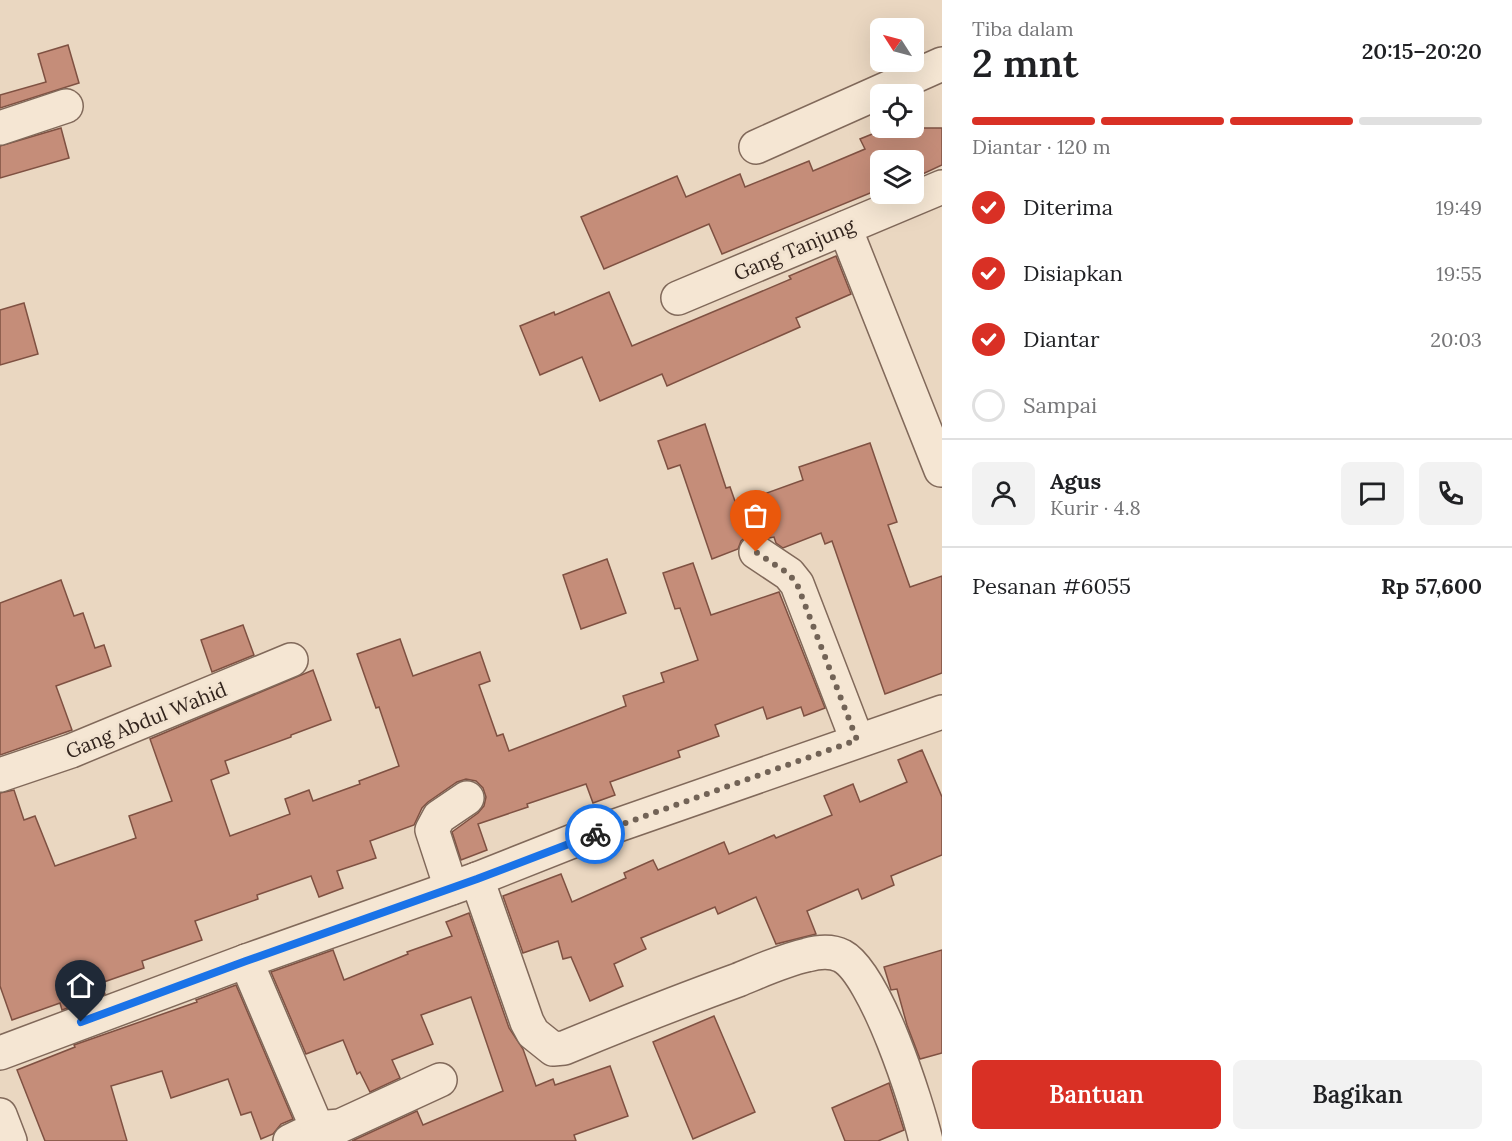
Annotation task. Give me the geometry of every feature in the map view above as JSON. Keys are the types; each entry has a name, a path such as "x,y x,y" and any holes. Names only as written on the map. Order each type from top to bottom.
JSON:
{"street":[{"path":"756,147 942,64"},
{"path":"0,128 66,106"},
{"name":"Gang Tanjung","path":"678,298 942,187"},
{"path":"845,228 940,470"},
{"path":"756,552 789,574 797,584 857,740"},
{"name":"Gang Abdul Wahid","path":"0,775 71,751 291,660"},
{"path":"0,1053 246,961 464,884 578,839 942,712"},
{"path":"468,798 439,817 432,830 464,884 533,1033 553,1048 564,1048 681,1001 806,955 836,953 853,965 869,990 894,1042 919,1111 926,1141"},
{"path":"246,961 303,1135 340,1126 440,1080"},
{"path":"0,1115 10,1141"}],"building":[{"path":"68,45 79,83 0,108 0,95 46,82 38,54"},
{"path":"61,128 69,158 0,178 0,146"},
{"path":"924,128 942,128 942,165 924,173 924,150 870,150 870,193 722,254 709,224 604,269 581,217 677,176 686,197 740,174 745,187 809,161 813,171 865,149 860,139 870,135 870,138 924,138"},
{"path":"836,256 851,294 796,318 800,327 667,386 662,374 600,401 582,357 540,375 520,326 554,312 555,315 609,292 632,346 791,279 789,276"},
{"path":"24,303 38,354 0,365 0,310"},
{"path":"705,424 726,488 730,487 736,504 803,480 799,467 870,443 897,522 888,525 910,587 942,576 942,673 885,694 832,541 825,544 821,533 783,548 776,543 774,537 769,538 757,533 748,535 741,541 738,549 712,559 680,465 668,469 658,441"},
{"path":"607,559 626,613 581,629 563,575"},
{"path":"693,563 711,615 779,592 825,708 804,716 801,707 767,719 763,707 715,725 719,736 678,751 680,757 610,782 615,795 593,803 586,784 478,824 487,850 461,860 452,832 478,813 484,806 486,797 483,788 476,781 466,779 457,782 422,808 414,825 370,841 376,858 337,871 343,888 319,897 311,876 257,895 258,899 195,921 202,940 142,961 144,968 101,983 105,994 62,1010 60,1003 12,1020 0,986 0,793 14,790 24,820 35,816 55,866 136,838 129,816 172,801 150,739 313,670 331,720 225,761 229,773 211,780 230,836 290,814 285,799 309,790 313,801 360,784 359,781 399,766 379,707 376,708 357,654 400,639 413,676 480,652 490,681 479,685 497,736 503,734 509,751 626,706 623,696 664,682 661,673 698,660 680,608 675,609 663,573"},
{"path":"61,580 74,616 83,613 95,648 104,645 111,666 56,686 72,730 0,755 0,603"},
{"path":"243,625 254,655 212,672 201,640"},
{"path":"922,750 942,797 942,855 891,876 894,885 862,899 858,889 807,911 816,934 776,944 756,897 718,914 715,907 641,938 646,949 614,964 623,986 590,1001 571,957 563,959 558,941 523,953 503,896 561,874 572,902 626,878 624,873 653,860 658,870 724,842 729,854 774,835 776,838 832,815 824,796 853,784 860,802 907,782 898,760"},
{"path":"469,913 509,1028 523,1049 536,1086 553,1079 555,1085 610,1066 628,1116 574,1135 576,1141 352,1141 417,1111 423,1125 503,1091 471,997 421,1015 433,1044 392,1060 400,1078 370,1092 360,1072 357,1074 343,1040 306,1054 271,972 333,950 344,980 408,954 407,952 452,936 446,922"},
{"path":"942,950 942,1053 920,1059 897,989 891,990 884,967"},
{"path":"236,985 293,1119 281,1124 273,1134 261,1139 251,1112 241,1115 228,1079 171,1098 162,1071 111,1086 127,1141 45,1141 17,1070 75,1047 74,1045 197,1002 196,1000"},
{"path":"714,1016 755,1112 693,1139 653,1042"},
{"path":"889,1083 904,1130 878,1141 845,1141 832,1108"}],"way so far":[{"path":"595,834 857,740 797,584 789,574 756,552"}],"route":[{"path":"81,1022 595,834"}]}
